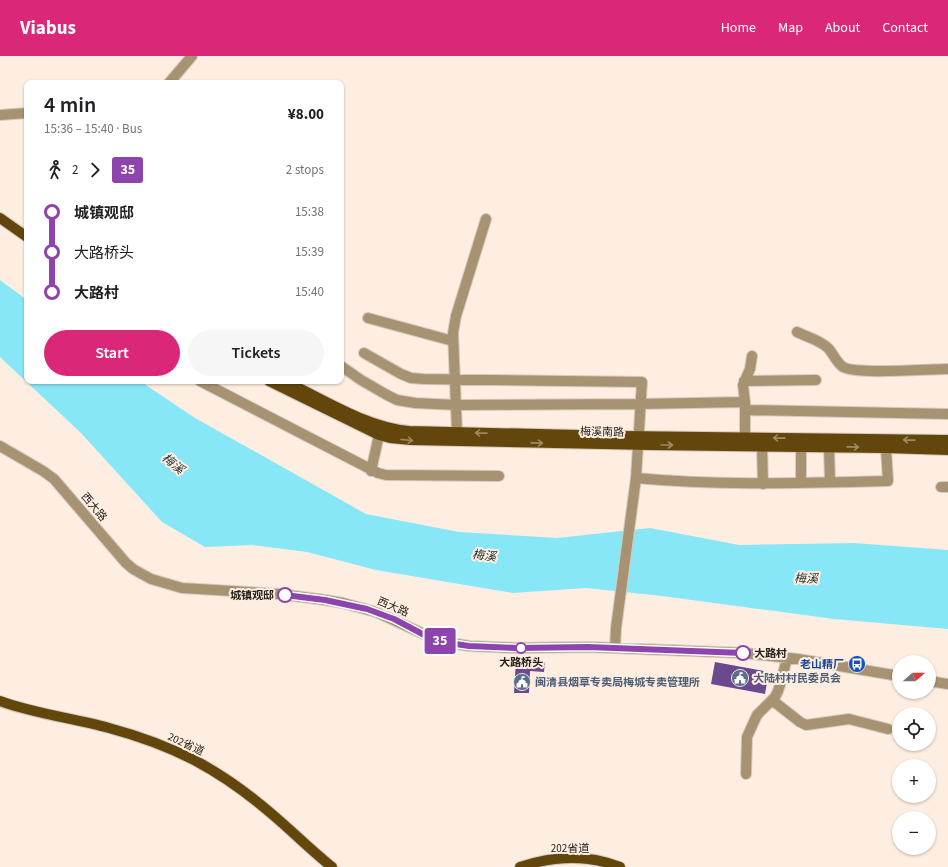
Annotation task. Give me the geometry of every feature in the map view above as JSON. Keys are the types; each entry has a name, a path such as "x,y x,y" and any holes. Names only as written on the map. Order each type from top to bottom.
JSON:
{"main road":[{"path":"0,218 24,230"},
{"path":"0,218 24,235"},
{"name":"梅溪南路","path":"275,384 380,435 390,438 411,440 745,442 948,440"},
{"name":"梅溪南路","path":"291,384 357,416 390,428 409,431 638,441"},
{"name":"梅溪南路","path":"745,442 762,446 948,450"},
{"name":"202省道","path":"0,701 22,708 120,731 184,755 212,770 242,790 332,867"},
{"name":"202省道","path":"520,867 545,860 566,858 597,860 620,867"}],"street":[{"path":"172,80 192,56"},
{"path":"0,114 24,113"},
{"path":"457,432 453,333 456,316 486,219"},
{"path":"368,318 454,341"},
{"path":"797,332 824,345 841,365 851,370 948,369"},
{"path":"364,353 411,378 455,380 642,382 636,478 616,628 615,648"},
{"path":"745,442 745,406 743,385 750,369 752,356"},
{"path":"344,368 373,388 397,400 415,404 640,404 745,406 948,414"},
{"path":"744,381 816,380"},
{"path":"206,384 371,471 386,475 499,476"},
{"path":"371,471 380,435"},
{"name":"西大路","path":"0,446 43,470 54,479 126,563 142,575 162,583 182,588 279,594 343,603 376,612 430,638 458,645 509,648 615,648 638,650 707,651 787,658 892,675"},
{"path":"762,446 763,484"},
{"path":"801,446 801,483"},
{"path":"829,447 830,482"},
{"path":"636,478 671,482 763,484 888,481 886,448"},
{"path":"746,774 747,737 757,715 772,700 782,682 787,658"},
{"path":"936,682 948,684"},
{"path":"772,700 806,725 849,719 888,728"}],"water":[{"path":"0,280 24,298 24,380 0,357"},
{"name":"梅溪","path":"29,384 144,384 195,418 366,514 459,532 557,538 650,528 739,545 854,543 948,550 948,629 834,619 662,596 586,588 513,593 376,570 307,552 252,545 205,547 162,522 81,433"}],"building":[{"name":"闽清县烟草专卖局梅城专卖管理所","path":"516,660 545,662 544,672 530,671 529,693 514,693"},
{"name":"大陆村村民委员会","path":"715,662 769,672 765,694 711,684"}],"bus line":[{"name":"35","path":"285,595 325,600 367,609 394,619 430,638 458,645 517,648 588,647 743,653"}],"place":[{"name":"城镇观邸","path":"285,595"},
{"name":"大路桥头","path":"521,648"},
{"name":"大路村","path":"743,653"},
{"name":"老山精厂","path":"857,664"},
{"name":"大陆村村民委员会","path":"740,678"},
{"name":"闽清县烟草专卖局梅城专卖管理所","path":"522,682"}]}
